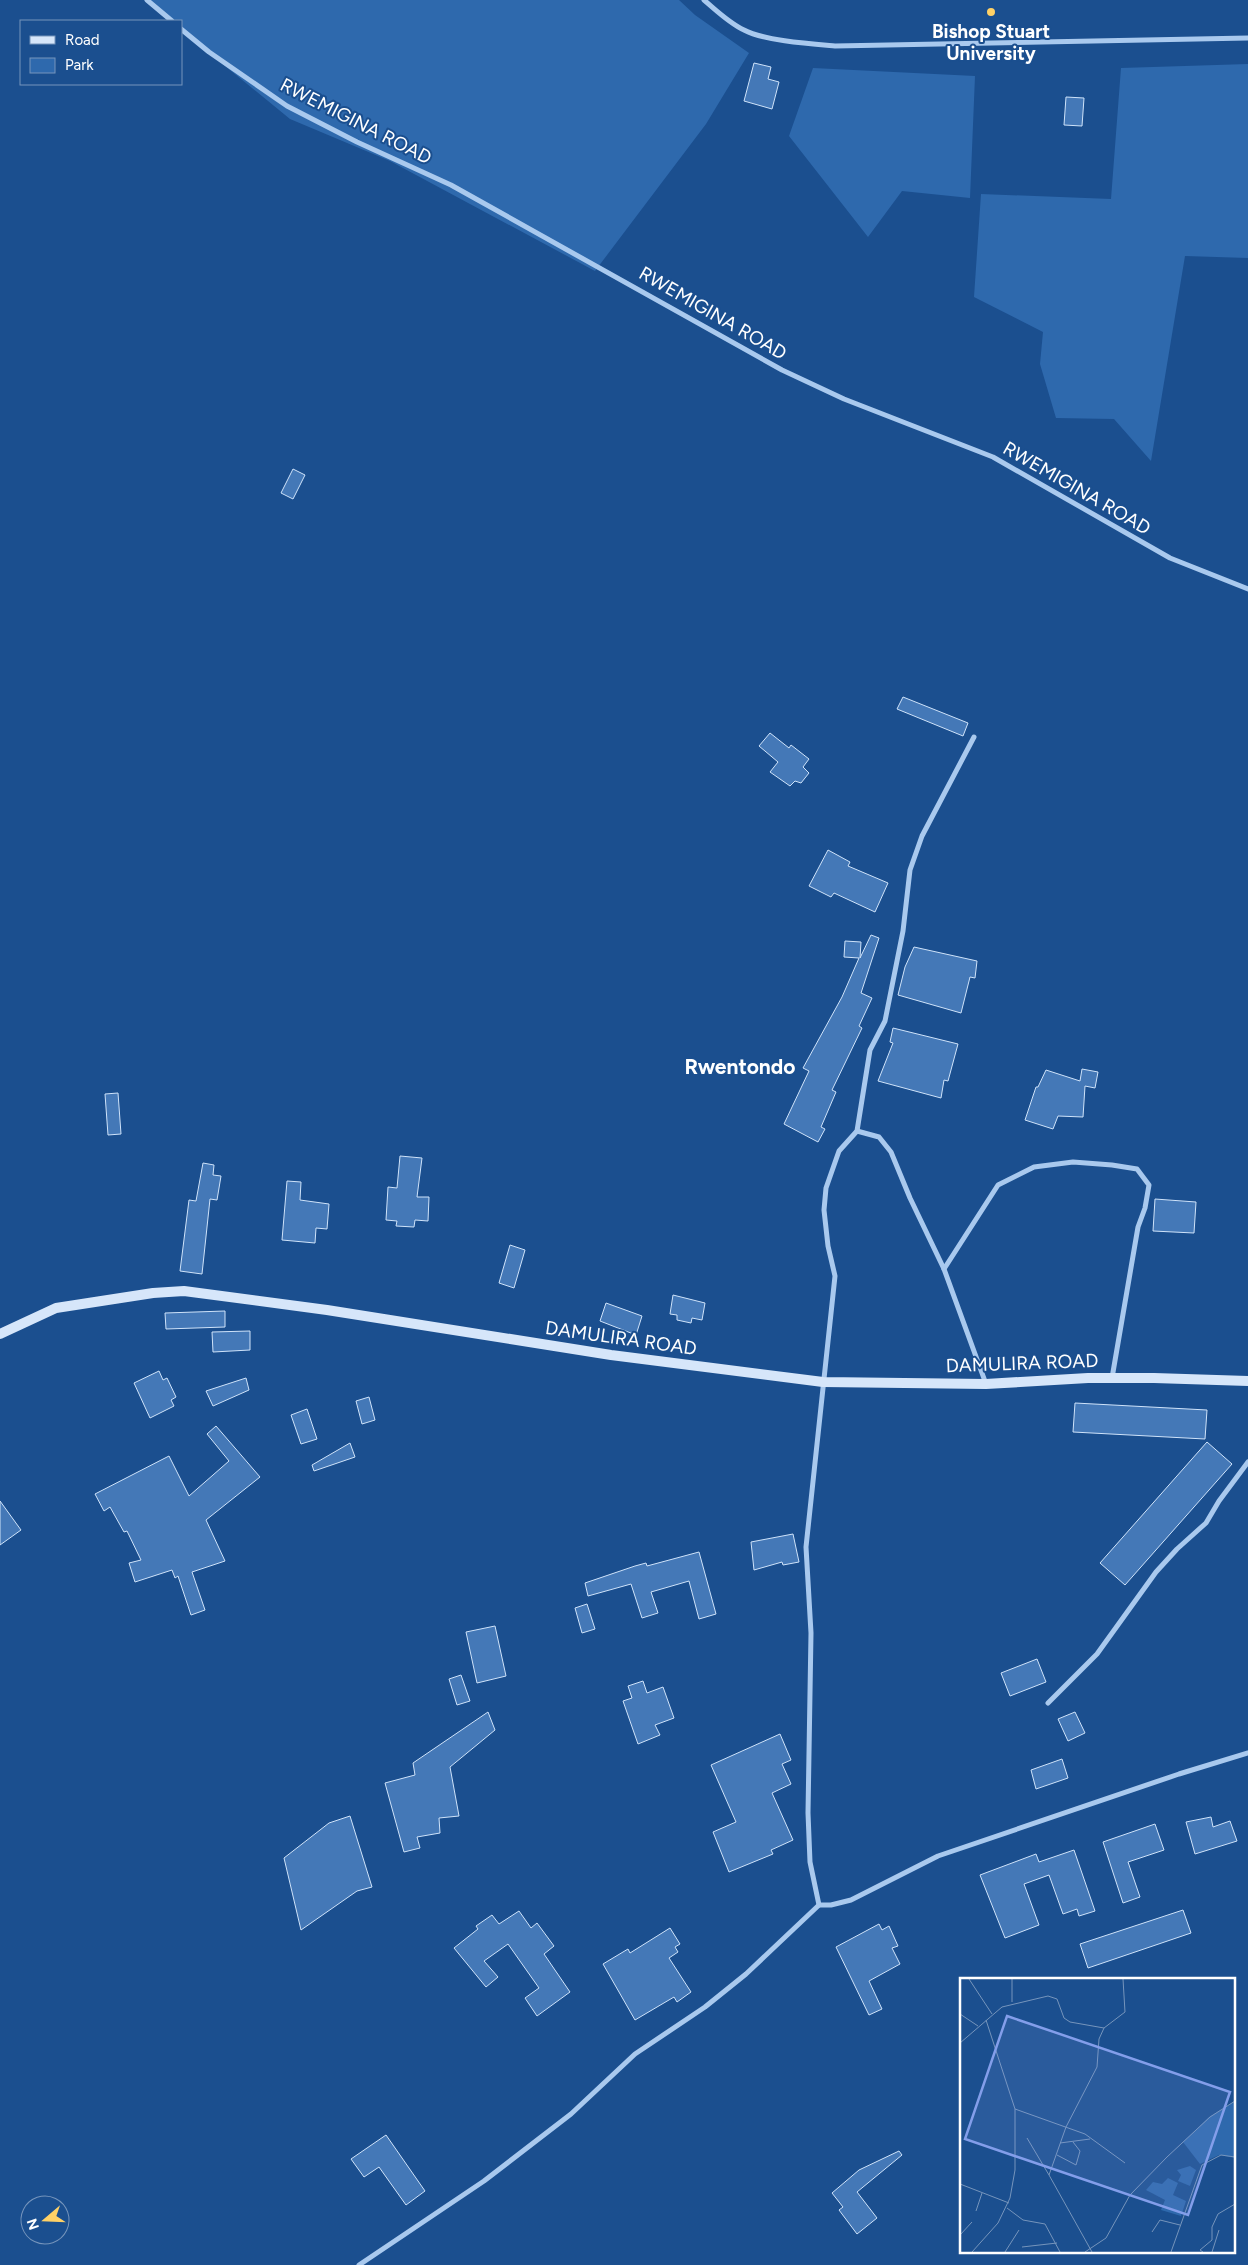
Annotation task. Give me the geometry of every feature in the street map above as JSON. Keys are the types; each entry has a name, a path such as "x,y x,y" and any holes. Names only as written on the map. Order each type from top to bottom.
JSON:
{"street":[{"path":"147,0 171,20"},
{"path":"704,0 728,21 746,31 801,43 835,46 1248,38"},
{"name":"RWEMIGINA ROAD","path":"182,30 209,52 287,106 357,142 451,185 782,370 844,398 993,457 1170,558 1248,589"},
{"path":"819,1905 810,1862 808,1813 812,1633 806,1547 834,1276 824,1210 826,1188 839,1151 857,1131 870,1050 885,1021 887,1012 903,931 910,870 922,836 974,737"},
{"path":"857,1131 879,1137 891,1152 910,1198 944,1269 986,1384"},
{"path":"944,1269 998,1185 1034,1167 1073,1162 1137,1169 1149,1185 1145,1208 1138,1227 1112,1378"},
{"name":"DAMULIRA ROAD","path":"0,1334 56,1308 153,1293 184,1291 327,1310 602,1354 823,1382 986,1384 1112,1378 1248,1381"},
{"path":"1048,1703 1097,1654 1156,1572 1177,1549 1206,1523 1219,1501 1248,1462"},
{"path":"359,2265 484,2181 571,2114 635,2054 705,2007 746,1974 819,1905 831,1905 850,1900 938,1856 1179,1774 1248,1753"}],"green space":[{"path":"144,0 679,0 695,15 749,53 706,124 595,271 390,161 290,119 182,31 182,20 169,20"},
{"path":"1248,64 1248,258 1185,256 1151,461 1114,419 1056,418 1040,364 1043,332 974,297 981,194 1111,199 1121,68"},
{"path":"813,68 975,76 970,198 902,191 868,237 789,136"}],"building":[{"path":"754,63 771,67 768,79 779,82 772,109 744,101"},
{"path":"1066,97 1084,98 1082,126 1064,125"},
{"path":"293,469 305,475 293,499 281,493"},
{"path":"903,697 968,723 963,736 897,709"},
{"path":"770,733 789,748 791,745 809,759 803,767 809,773 801,783 795,781 790,786 770,772 778,762 759,746"},
{"path":"828,850 850,862 848,866 888,883 875,912 834,893 831,897 809,886"},
{"path":"871,935 879,938 861,993 872,998 859,1026 862,1028 832,1090 836,1092 821,1127 825,1129 818,1142 784,1124 809,1071 803,1068 842,997 859,958 844,957 845,941 861,942 860,958"},
{"path":"914,947 977,961 975,978 970,977 961,1013 898,995 905,967"},
{"path":"893,1028 958,1044 948,1081 944,1080 941,1098 878,1081 893,1043 890,1042"},
{"path":"1082,1069 1098,1072 1095,1088 1085,1086 1083,1117 1058,1116 1053,1129 1025,1120 1036,1087 1038,1087 1046,1070 1080,1081"},
{"path":"118,1093 121,1134 108,1135 105,1094"},
{"path":"400,1156 422,1158 417,1197 429,1197 428,1221 415,1220 414,1227 396,1226 397,1221 386,1220 388,1187 397,1188"},
{"path":"203,1163 214,1165 213,1175 221,1176 217,1200 210,1199 202,1274 180,1271 189,1200 196,1201"},
{"path":"287,1181 301,1182 300,1200 329,1204 327,1229 316,1228 315,1243 282,1240"},
{"path":"1155,1199 1196,1202 1194,1233 1153,1231"},
{"path":"510,1245 525,1250 514,1288 499,1283"},
{"path":"673,1295 705,1303 702,1320 692,1318 691,1323 677,1320 677,1315 670,1314"},
{"path":"606,1303 642,1316 636,1335 600,1321"},
{"path":"225,1311 225,1327 166,1329 165,1313"},
{"path":"250,1331 250,1350 213,1352 212,1332"},
{"path":"159,1371 163,1380 167,1378 176,1397 171,1400 174,1406 150,1418 134,1383"},
{"path":"246,1378 249,1390 213,1406 206,1391"},
{"path":"369,1397 375,1420 362,1424 356,1401"},
{"path":"1075,1403 1207,1410 1205,1439 1073,1432"},
{"path":"307,1409 317,1439 301,1444 291,1415"},
{"path":"216,1426 260,1477 206,1520 225,1561 192,1572 205,1610 191,1615 178,1576 175,1578 172,1570 135,1582 129,1563 141,1560 127,1531 124,1532 110,1507 104,1511 95,1494 169,1456 189,1496 229,1461 207,1434"},
{"path":"1207,1442 1232,1464 1125,1585 1100,1563"},
{"path":"350,1443 355,1457 314,1471 312,1465"},
{"path":"0,1501 21,1530 0,1545"},
{"path":"793,1534 799,1562 783,1565 782,1562 754,1570 751,1542"},
{"path":"699,1552 716,1614 699,1619 689,1581 651,1592 658,1613 642,1618 631,1584 588,1596 585,1583 646,1563 647,1566"},
{"path":"587,1604 595,1629 582,1633 575,1608"},
{"path":"495,1626 506,1676 477,1683 466,1632"},
{"path":"1037,1659 1046,1682 1010,1696 1001,1673"},
{"path":"461,1675 470,1701 457,1705 449,1679"},
{"path":"643,1681 647,1693 663,1687 674,1718 655,1725 660,1735 638,1744 623,1701 632,1698 628,1686"},
{"path":"488,1712 495,1730 450,1767 459,1816 439,1818 440,1833 417,1837 420,1848 404,1852 385,1783 415,1775 413,1763"},
{"path":"1075,1712 1085,1733 1068,1741 1058,1719"},
{"path":"780,1734 791,1760 782,1764 791,1784 772,1793 793,1840 771,1850 773,1854 729,1872 713,1832 736,1822 711,1765"},
{"path":"1062,1759 1068,1778 1036,1789 1031,1770"},
{"path":"350,1816 372,1887 357,1891 301,1930 284,1858 329,1823"},
{"path":"1211,1817 1213,1827 1230,1821 1237,1841 1195,1854 1186,1822"},
{"path":"1155,1824 1164,1850 1128,1862 1140,1897 1123,1903 1103,1842"},
{"path":"1074,1850 1095,1911 1079,1916 1077,1909 1063,1914 1049,1875 1024,1884 1039,1925 1005,1938 980,1875 1036,1854 1039,1862"},
{"path":"1183,1910 1191,1933 1088,1968 1080,1944"},
{"path":"519,1911 531,1928 537,1923 554,1946 544,1954 570,1992 537,2016 525,1998 539,1988 508,1944 484,1961 498,1977 486,1987 454,1948 478,1929 476,1926 492,1915 499,1924"},
{"path":"879,1924 882,1930 889,1926 898,1946 892,1948 900,1964 869,1981 882,2009 869,2015 836,1947"},
{"path":"670,1928 680,1944 675,1947 678,1952 669,1958 691,1992 677,2002 674,1997 635,2020 603,1964 628,1949 630,1953"},
{"path":"386,2135 425,2191 406,2205 379,2167 364,2177 351,2159"},
{"path":"899,2151 902,2155 857,2192 877,2218 857,2234 839,2210 843,2207 832,2193 859,2170"}],"place":[{"name":"Bishop Stuart University","path":"991,12"}],"district":[{"name":"Rwentondo","path":"740,1066"}]}
